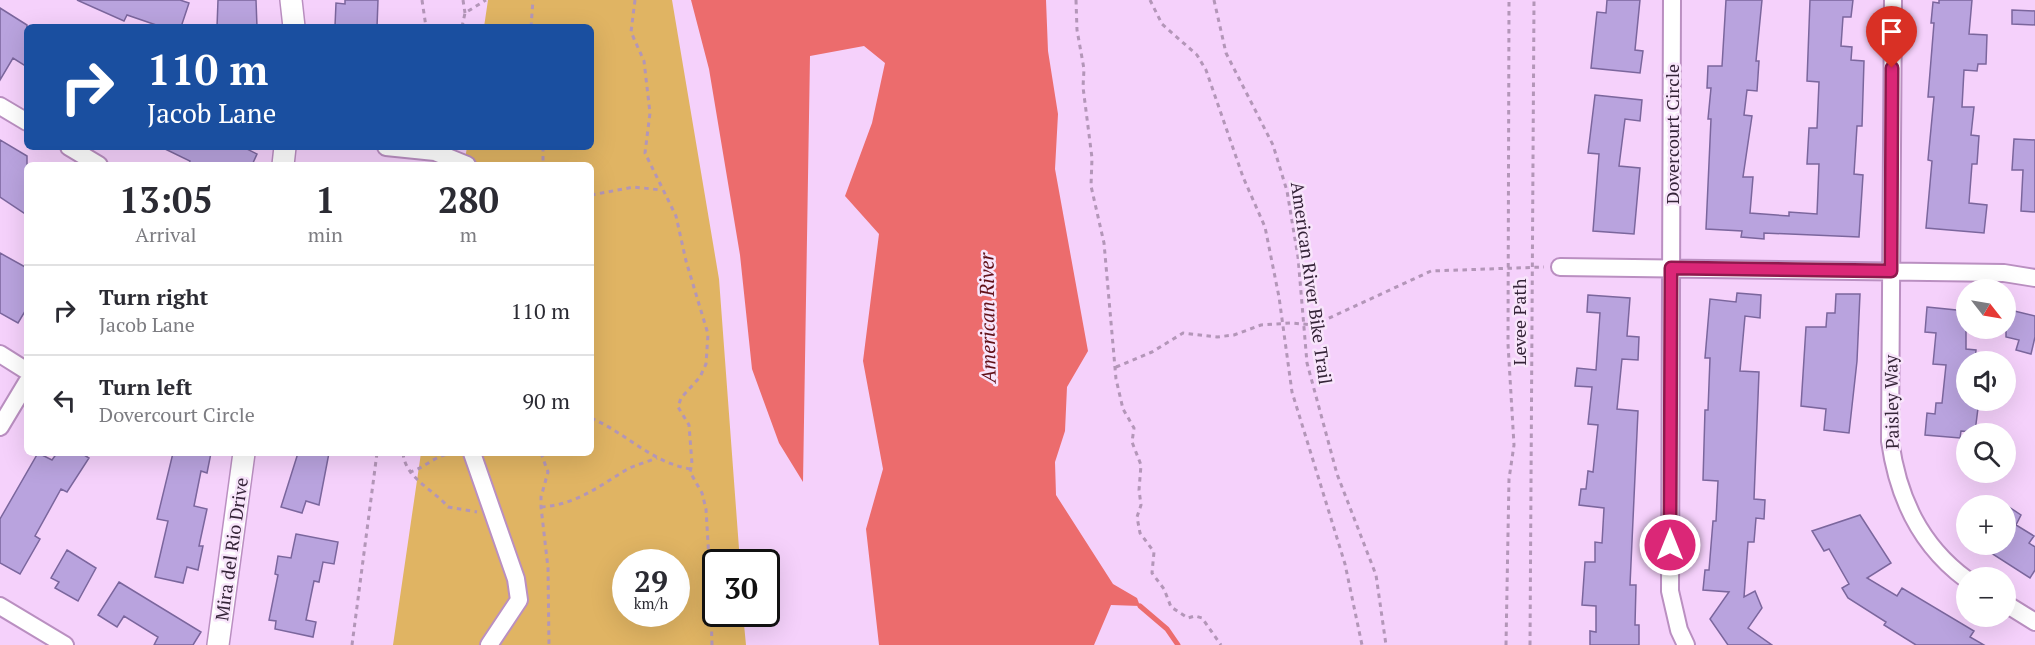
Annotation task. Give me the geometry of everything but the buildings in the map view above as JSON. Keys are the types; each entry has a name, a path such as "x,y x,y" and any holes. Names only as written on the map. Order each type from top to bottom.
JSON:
{"street":[{"path":"291,0 294,24"},
{"name":"Dovercourt Circle","path":"1672,0 1670,591 1679,630 1686,645"},
{"path":"1891,271 1893,0"},
{"path":"0,106 24,120"},
{"path":"74,150 94,162"},
{"path":"415,150 435,152 460,162"},
{"path":"1560,267 2004,273 2035,278"},
{"name":"Paisley Way","path":"1891,271 1890,441 1893,467 1907,507 1924,537 1956,570"},
{"path":"0,354 24,369"},
{"path":"0,427 24,387"},
{"name":"Mira del Rio Drive","path":"218,645 244,456"},
{"path":"473,456 516,579 519,600 489,645"},
{"path":"0,606 65,645"},
{"path":"2016,610 2035,622"}],"path":[{"path":"422,0 426,24"},
{"path":"462,0 465,13 463,24"},
{"path":"465,13 486,0"},
{"path":"531,24 532,0"},
{"path":"635,0 631,32 644,61 650,113 644,145 662,190 676,216 686,261 708,334 706,364 700,377 681,398 678,407 689,425 690,472 702,493 706,509 708,549"},
{"path":"1076,0 1077,30 1084,69 1083,87 1092,158 1091,186 1104,243 1104,267 1119,395 1134,428 1132,442 1142,465 1139,490 1141,505 1137,517 1140,533 1154,552 1152,573 1164,589 1171,607 1188,618 1195,616 1202,618 1221,645"},
{"path":"1150,0 1162,24 1197,56 1206,70 1243,177 1265,227 1292,392 1346,564 1362,645"},
{"name":"American River Bike Trail","path":"1214,0 1226,53 1273,144 1281,169 1298,257 1302,326 1307,363 1337,474 1376,575 1386,645"},
{"path":"1506,645 1509,479 1514,445 1509,385 1509,0"},
{"name":"Levee Path","path":"1530,645 1534,0"},
{"path":"594,194 634,187 662,190"},
{"path":"1116,367 1152,352 1183,333 1217,337 1234,335 1261,325 1282,323 1314,325 1431,271 1560,267"},
{"path":"594,419 621,432 666,463 691,469"},
{"path":"351,645 377,456"},
{"path":"404,456 409,472 438,495 448,507 469,512 491,508"},
{"path":"409,472 419,470 439,456"},
{"path":"542,456 548,472 541,496 541,507 548,568 549,645"},
{"path":"541,507 569,503 593,493 625,471 657,458"},
{"path":"712,627 712,645"}],"shaded area":[{"path":"488,0 672,0 719,279 739,549 702,549 702,627 744,627 746,645 393,645 421,456 594,456 594,162 464,162 466,150 594,150 594,24 484,24"}],"water":[{"name":"American River","path":"691,0 1046,0 1048,51 1058,114 1055,169 1088,351 1067,387 1065,431 1055,462 1056,495 1113,584 1137,598 1140,606 1111,605 1094,645 879,645 866,529 883,469 863,361 879,234 845,196 872,123 885,63 864,46 810,56 803,482 779,443 752,369 740,255 709,69"}],"waterway":[{"path":"1140,606 1167,629 1178,645"}],"route":[{"path":"1670,545 1671,268 1891,271 1892,68"}]}
